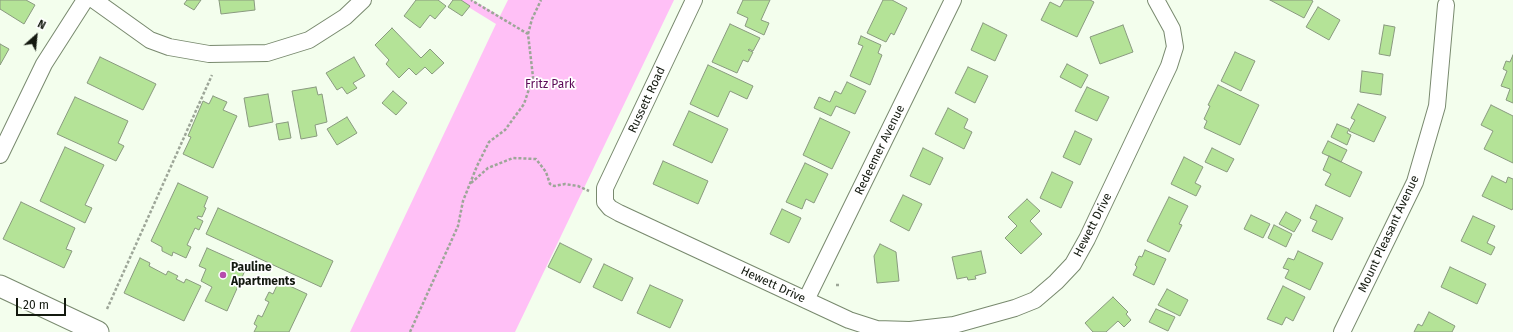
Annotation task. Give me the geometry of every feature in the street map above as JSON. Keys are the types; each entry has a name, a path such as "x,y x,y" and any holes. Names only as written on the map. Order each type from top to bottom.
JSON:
{"street":[{"path":"0,156 44,64 84,0"},
{"path":"94,0 150,40 169,47 209,54 267,53 309,40 345,17 363,0"},
{"name":"Russett Road","path":"604,199 605,188 694,0"},
{"name":"Redeemer Avenue","path":"806,300 953,0"},
{"name":"Hewett Drive","path":"604,199 610,208 619,213 806,300 846,326 910,330 954,325 1016,308 1035,300 1056,282 1073,264 1087,239 1169,66 1175,47 1172,29 1156,0"},
{"name":"Mount Pleasant Avenue","path":"1342,332 1415,182 1437,106 1447,2"},
{"path":"0,286 74,327 98,332"}],"path":[{"path":"471,0 528,34"},
{"path":"410,332 458,226 464,201 476,166 489,142 505,130 524,104 533,77 528,34 532,19 541,0"},
{"path":"107,309 212,74"},
{"path":"471,184 488,168 513,158 536,159 546,172 550,184 554,186 565,184 578,186 604,199"}],"green space":[{"name":"Fritz Park","path":"457,0 472,0 500,16 508,0 674,0 515,332 350,332 496,24"}],"building":[{"path":"0,0 26,0 35,5 24,24 0,9"},
{"path":"187,0 201,0 194,10 184,4"},
{"path":"219,0 254,0 255,10 221,14"},
{"path":"416,0 438,0 446,6 435,19 430,15 420,28 404,16"},
{"path":"453,0 461,0 470,6 462,16 448,7"},
{"path":"743,0 770,0 761,20 769,23 764,35 745,26 748,18 737,13"},
{"path":"883,0 892,0 907,8 894,35 891,33 886,42 867,33"},
{"path":"1064,0 1090,0 1094,2 1077,37 1041,20 1050,2 1060,7"},
{"path":"1270,0 1311,0 1313,1 1304,18"},
{"path":"1318,7 1340,20 1329,40 1306,27"},
{"path":"983,23 1007,35 995,61 971,50"},
{"path":"730,24 760,38 753,51 748,50 753,52 748,62 743,60 737,73 712,62"},
{"path":"1123,25 1133,52 1100,64 1090,37"},
{"path":"1384,25 1395,27 1390,56 1379,54"},
{"path":"392,28 421,58 430,49 444,63 432,74 425,67 416,75 409,68 399,78 386,64 389,60 375,45"},
{"path":"861,36 881,45 878,53 882,55 870,85 850,76 863,46 858,44"},
{"path":"0,44 9,49 0,65"},
{"path":"1235,52 1255,61 1241,91 1221,81"},
{"path":"1513,55 1513,103 1506,100 1510,89 1501,86 1507,71 1503,69 1506,61 1510,62"},
{"path":"100,57 156,84 143,110 87,83"},
{"path":"354,57 365,76 353,83 357,88 347,94 342,87 337,90 326,73"},
{"path":"1067,64 1088,75 1081,88 1060,77"},
{"path":"708,65 753,86 747,99 730,91 718,117 690,104"},
{"path":"968,67 988,76 975,103 955,93"},
{"path":"1362,71 1383,74 1381,95 1360,92"},
{"path":"847,82 866,91 855,114 836,106 831,116 814,108 819,97 830,102 835,91 841,94"},
{"path":"1218,85 1259,105 1240,145 1204,128 1207,121 1204,119 1210,106 1208,105"},
{"path":"316,87 318,95 322,94 327,122 315,125 317,136 301,139 292,91"},
{"path":"1087,87 1109,97 1097,121 1075,111"},
{"path":"393,91 407,103 396,115 382,103"},
{"path":"268,94 273,122 249,127 244,98"},
{"path":"213,96 227,102 223,110 237,116 213,168 183,154 191,137 188,136 203,101 209,104"},
{"path":"75,97 128,121 118,143 124,146 116,161 57,134"},
{"path":"1358,104 1386,117 1374,142 1349,131 1355,120 1351,118"},
{"path":"1491,105 1513,116 1513,163 1484,149 1493,131 1481,125"},
{"path":"948,108 968,119 964,128 972,132 964,149 935,134"},
{"path":"689,111 728,129 712,163 673,145"},
{"path":"347,117 357,133 337,145 327,129"},
{"path":"820,118 850,132 832,169 803,155"},
{"path":"288,122 291,138 279,140 276,124"},
{"path":"1337,124 1349,129 1347,133 1351,135 1347,145 1331,137"},
{"path":"1075,131 1092,139 1080,165 1063,157"},
{"path":"1328,141 1347,150 1341,162 1322,153"},
{"path":"65,147 104,165 85,205 92,208 85,223 40,201"},
{"path":"923,148 943,158 930,185 910,176"},
{"path":"1212,148 1234,159 1227,172 1205,162"},
{"path":"1329,156 1362,172 1350,197 1325,185 1331,174 1323,170"},
{"path":"1184,157 1203,167 1195,183 1201,186 1196,196 1171,184"},
{"path":"663,161 708,181 698,204 653,184"},
{"path":"805,163 828,174 814,203 806,199 802,209 786,202"},
{"path":"1052,172 1073,182 1061,208 1040,198"},
{"path":"1492,176 1506,183 1508,177 1513,179 1512,210 1482,196"},
{"path":"178,183 208,197 204,207 206,208 202,217 198,216 197,218 203,221 199,230 195,228 187,245 191,247 186,258 173,252 172,256 162,251 162,247 151,241"},
{"path":"903,195 922,204 909,231 890,221"},
{"path":"1169,197 1188,206 1179,224 1182,225 1169,252 1147,241"},
{"path":"1027,199 1040,211 1030,221 1042,234 1021,254 1005,238 1017,226 1008,217"},
{"path":"21,202 75,228 66,249 72,251 64,268 3,239"},
{"path":"1316,205 1343,218 1332,240 1312,231 1317,221 1310,218"},
{"path":"218,208 333,261 321,287 206,234"},
{"path":"782,209 801,218 789,243 770,234"},
{"path":"1286,212 1301,220 1294,232 1279,224"},
{"path":"1251,215 1270,224 1263,238 1244,229"},
{"path":"1473,216 1495,226 1487,243 1495,247 1491,255 1461,241"},
{"path":"1274,225 1292,234 1286,247 1268,238"},
{"path":"560,243 592,259 580,283 548,267"},
{"path":"880,244 896,252 899,281 877,283 874,256"},
{"name":"Pauline Apartments","path":"207,248 247,266 227,311 205,301 212,287 201,281 206,269 199,266"},
{"path":"1145,250 1166,259 1154,285 1133,275 1137,267 1135,265 1139,256 1142,257"},
{"path":"981,251 986,273 975,276 976,279 968,280 967,277 957,279 952,257"},
{"path":"1298,251 1323,263 1310,290 1285,278 1289,270 1283,268 1288,258 1294,260"},
{"path":"140,258 150,263 149,266 166,275 168,271 178,276 176,279 184,283 186,279 201,286 184,321 124,293"},
{"path":"604,264 633,278 622,301 593,287"},
{"path":"1450,267 1486,284 1477,304 1441,287"},
{"path":"279,281 307,294 289,332 254,332 257,326 254,324 258,315 262,317 269,302 265,300 269,292 273,294"},
{"path":"650,285 683,300 670,328 637,313"},
{"path":"1283,286 1305,297 1293,321 1286,317 1282,325 1267,319"},
{"path":"1167,289 1188,300 1180,316 1158,305"},
{"path":"1113,297 1128,312 1126,314 1131,320 1124,327 1118,321 1106,332 1093,332 1085,323"},
{"path":"1156,309 1175,317 1168,331 1149,322"},
{"path":"1429,312 1455,326 1452,332 1414,332 1418,324 1422,326"}],"place":[{"name":"Pauline Apartments","path":"223,275"}]}
